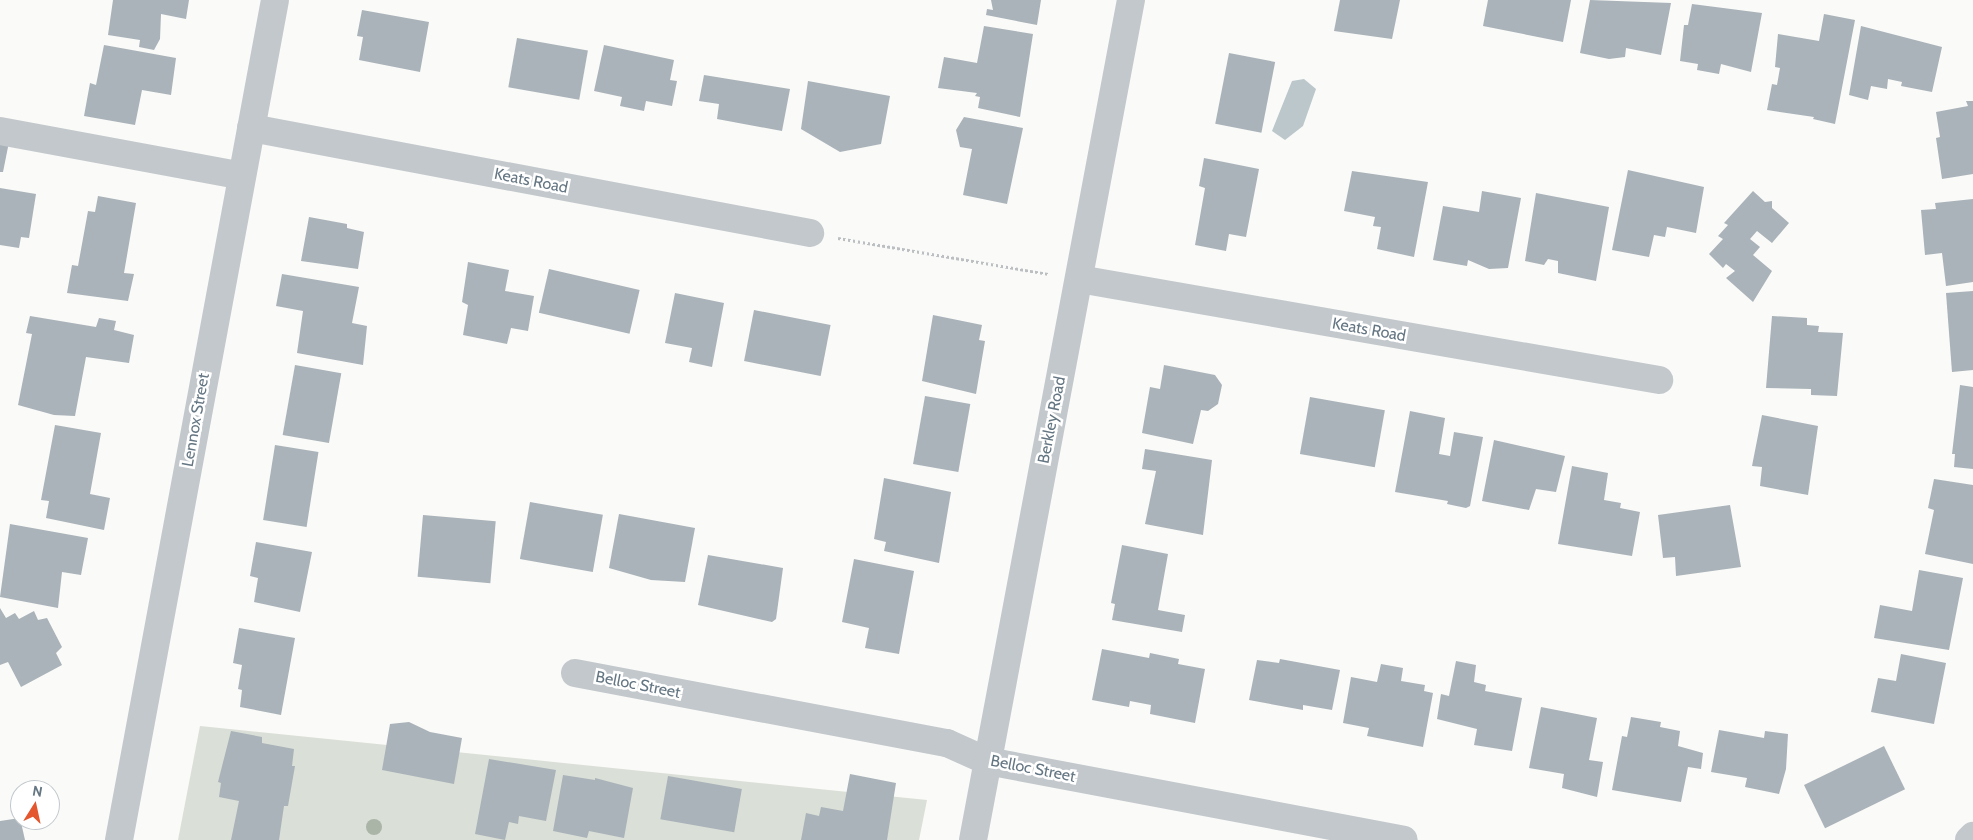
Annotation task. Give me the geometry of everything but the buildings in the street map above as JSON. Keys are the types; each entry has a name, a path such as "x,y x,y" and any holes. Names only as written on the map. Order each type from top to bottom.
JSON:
{"street":[{"name":"Lennox Street","path":"119,840 275,0"},
{"name":"Berkley Road","path":"973,840 1131,0"},
{"name":"Keats Road","path":"251,128 810,233"},
{"path":"0,131 242,176"},
{"name":"Keats Road","path":"1079,279 1659,380"},
{"name":"Belloc Street","path":"576,673 947,743 987,761 1404,840"},
{"path":"1969,840 1973,836"}],"path":[{"path":"810,233 1079,279"}],"shaded area":[{"path":"1304,79 1316,89 1303,126 1285,140 1272,131 1292,81"},
{"path":"200,726 927,800 919,840 178,840"}]}
